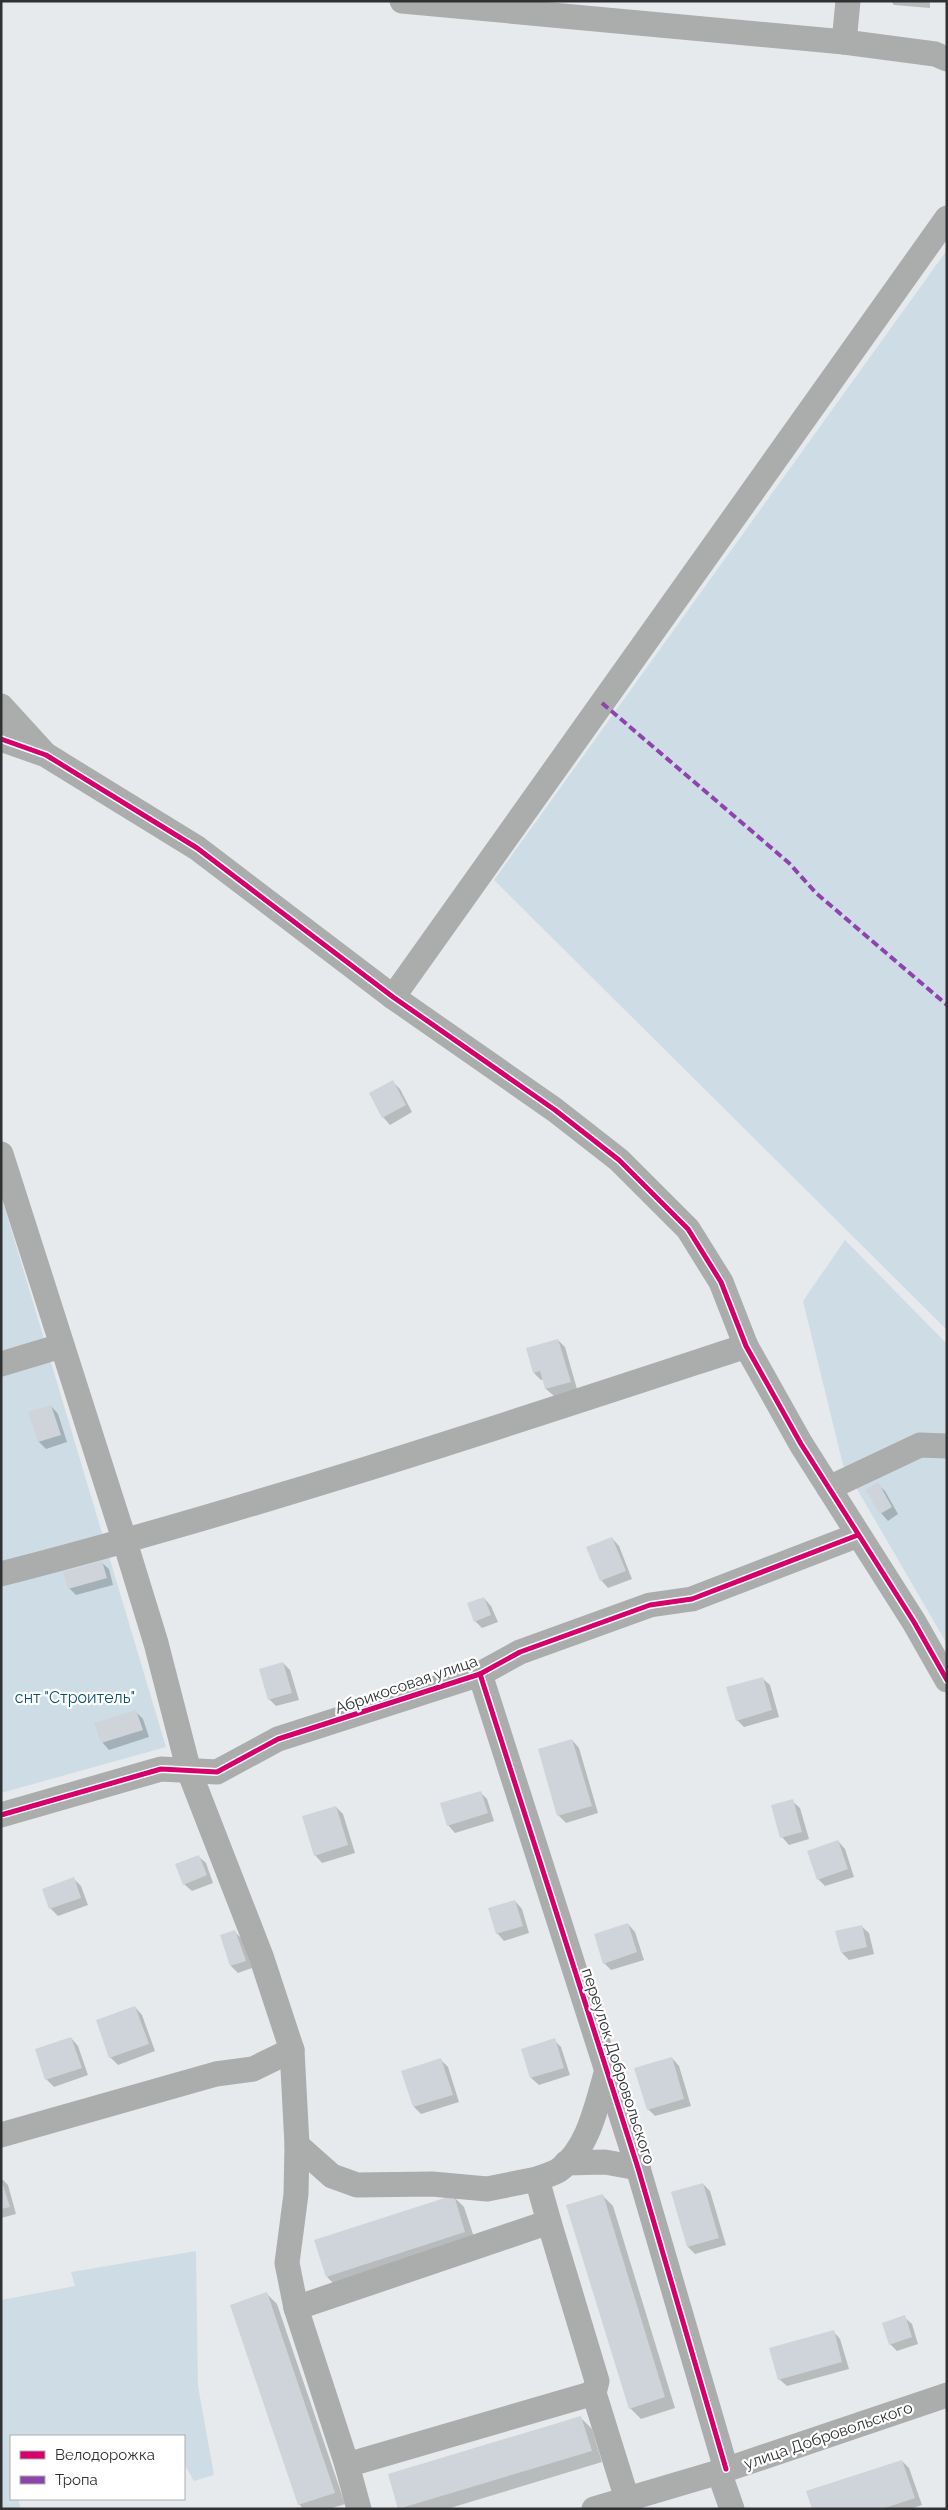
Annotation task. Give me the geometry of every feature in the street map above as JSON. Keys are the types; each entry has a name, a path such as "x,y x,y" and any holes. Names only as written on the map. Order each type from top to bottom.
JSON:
{"street":[{"path":"402,1 844,42 935,54 947,59"},
{"path":"844,42 848,1"},
{"path":"393,997 947,218"},
{"path":"1,706 46,755"},
{"path":"1,739 46,755 197,848 393,997 555,1110 619,1160 688,1229 721,1282 746,1346 829,1488 914,1622 947,1680"},
{"path":"1,1154 156,1643 189,1771 261,1956 292,2050 297,2145 296,2194 287,2263 296,2308 347,2465 358,2509"},
{"path":"1,1364 61,1346"},
{"path":"1,1574 125,1542 453,1443 746,1346"},
{"path":"829,1488 920,1445 947,1446"},
{"name":"Абрикосовая улица","path":"1,1815 161,1769 217,1772 278,1739 480,1674 520,1652 650,1606 692,1599 858,1535"},
{"name":"переулок Добровольского","path":"480,1674 638,2168 732,2509"},
{"path":"1,2134 216,2074 253,2069 292,2050"},
{"path":"297,2145 332,2176 357,2185 432,2184 487,2189 537,2179 558,2170 566,2163 589,2131 606,2070"},
{"path":"566,2163 605,2162 638,2168"},
{"path":"537,2179 597,2381 594,2393 627,2499"},
{"path":"296,2308 549,2222"},
{"path":"347,2465 594,2393"},
{"name":"улица Добровольского","path":"594,2509 722,2471 947,2395"}],"green space":[{"path":"947,250 947,1330 494,880"},
{"name":"снт \"Строитель\"","path":"1,1195 166,1747 1,1793"},
{"path":"845,1240 947,1344 947,1644 843,1465 803,1301"},
{"path":"196,2251 198,2386 214,2475 194,2481 185,2466 185,2435 10,2435 10,2500 18,2500 21,2509 1,2509 1,2300 75,2286 71,2272"}],"building":[{"path":"393,1080 406,1105 382,1118 369,1093"},
{"path":"558,1339 571,1382 545,1389 540,1371 533,1373 526,1348"},
{"path":"51,1405 61,1435 38,1442 28,1412"},
{"path":"878,1482 892,1507 880,1514 865,1490"},
{"path":"612,1537 626,1571 600,1581 586,1547"},
{"path":"102,1561 107,1578 68,1589 63,1572"},
{"path":"484,1597 491,1615 474,1622 467,1603"},
{"path":"283,1662 292,1693 268,1700 259,1669"},
{"path":"763,1677 772,1710 736,1721 726,1687"},
{"path":"136,1710 143,1730 101,1743 94,1723"},
{"path":"572,1739 592,1806 557,1816 538,1749"},
{"path":"481,1791 488,1813 447,1826 440,1803"},
{"path":"793,1799 802,1832 780,1838 771,1805"},
{"path":"336,1806 348,1845 314,1856 302,1816"},
{"path":"838,1840 848,1869 817,1880 807,1851"},
{"path":"199,1855 207,1875 183,1885 175,1864"},
{"path":"74,1877 81,1898 49,1909 42,1889"},
{"path":"515,1900 523,1926 496,1934 488,1908"},
{"path":"628,1923 637,1952 603,1964 594,1934"},
{"path":"862,1925 867,1947 841,1953 835,1931"},
{"path":"235,1930 246,1961 230,1966 220,1935"},
{"path":"135,2006 149,2044 109,2058 96,2020"},
{"path":"71,2037 82,2068 45,2080 35,2049"},
{"path":"555,2038 564,2068 530,2078 521,2049"},
{"path":"672,2057 684,2099 647,2110 634,2068"},
{"path":"441,2058 453,2095 413,2107 401,2071"},
{"path":"1,2179 10,2207 1,2209"},
{"path":"703,2183 719,2238 687,2247 671,2192"},
{"path":"603,2194 665,2397 629,2409 566,2205"},
{"path":"454,2195 465,2232 326,2277 314,2240"},
{"path":"267,2292 335,2493 298,2505 230,2305"},
{"path":"905,2315 912,2337 889,2345 882,2323"},
{"path":"834,2330 842,2362 778,2380 769,2348"},
{"path":"581,2416 592,2451 398,2509 388,2474"},
{"path":"902,2460 915,2498 882,2509 812,2509 806,2491"}],"marked path":[{"path":"602,703 789,863 816,893 947,1005"}],"cycle path":[{"path":"1,739 46,755 197,848 393,997 555,1110 619,1160 688,1229 721,1282 746,1346 801,1444 914,1622 947,1680"},
{"path":"1,1815 161,1769 217,1772 278,1739 480,1674 520,1652 650,1605 692,1599 858,1535"},
{"path":"480,1674 638,2168 726,2469"}]}
